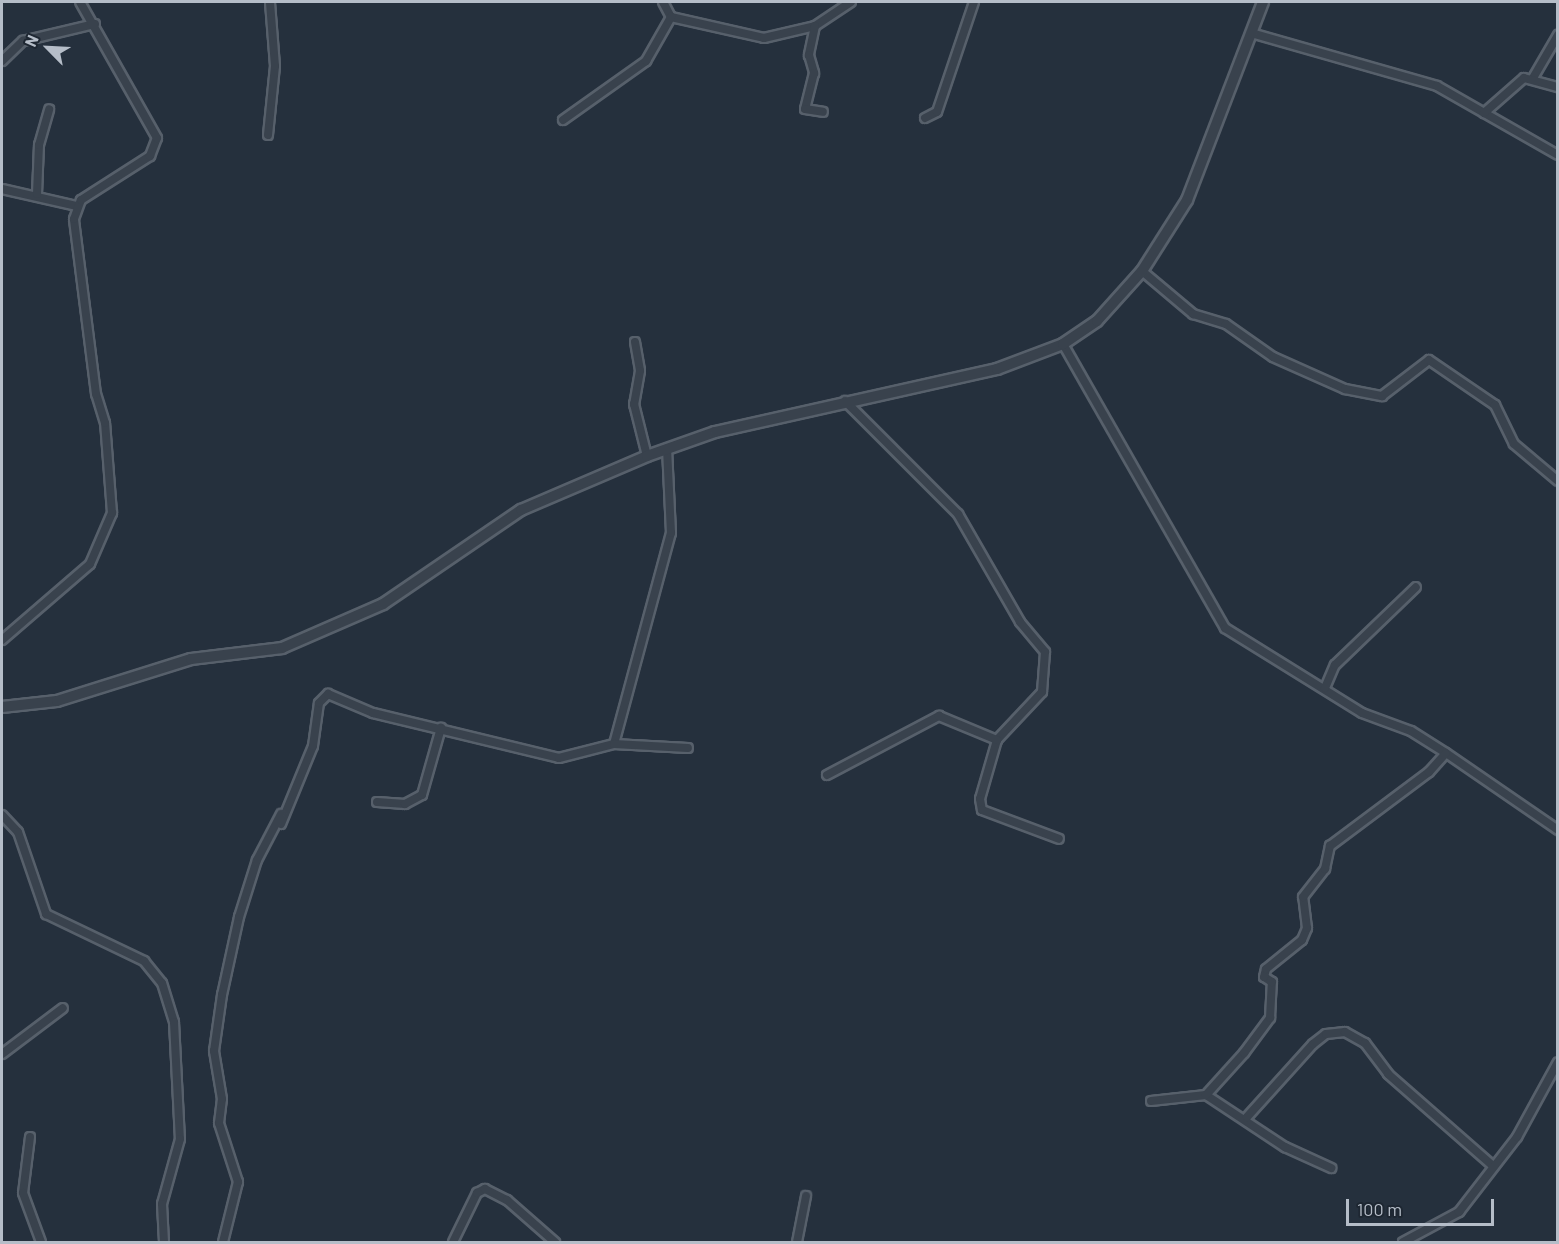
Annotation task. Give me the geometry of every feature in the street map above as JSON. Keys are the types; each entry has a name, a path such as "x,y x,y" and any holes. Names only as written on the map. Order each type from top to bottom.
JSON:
{"street":[{"path":"2,640 90,564 112,513 105,423 73,238 76,206 156,147 154,126 80,2"},
{"path":"268,135 275,66 270,2"},
{"path":"663,2 671,17 764,38 815,26 851,2"},
{"path":"925,118 937,112 974,2"},
{"path":"2,707 57,701 191,659 282,648 341,627 520,510 647,456 845,401 997,369 1064,344 1097,321 1142,271 1187,200 1263,2"},
{"path":"562,120 646,61 671,17"},
{"path":"2,61 23,41 95,24"},
{"path":"815,26 808,55 814,73 805,109 823,112"},
{"path":"1251,33 1427,83 1557,155"},
{"path":"1484,113 1507,90 1533,78 1557,35"},
{"path":"1533,78 1557,87"},
{"path":"37,194 39,145 49,109"},
{"path":"2,189 37,194 76,206"},
{"path":"1142,271 1193,314 1226,324 1273,357 1345,389 1382,396 1429,360 1495,405 1514,444 1557,481"},
{"path":"636,342 640,371 634,404 647,456"},
{"path":"1064,344 1225,628 1245,645 1325,688 1362,713 1410,731 1446,753 1557,830"},
{"path":"845,401 958,513 1020,622 1045,652 1042,692 997,740 982,810 1059,839"},
{"path":"614,744 671,533 667,449"},
{"path":"1325,688 1335,665 1416,587"},
{"path":"281,824 313,746 320,703 328,694 373,712 559,758 614,744 688,748"},
{"path":"827,776 939,716 997,740"},
{"path":"377,802 405,804 423,795 441,728"},
{"path":"1206,1095 1267,1025 1272,982 1264,977 1266,969 1302,940 1307,928 1303,897 1325,869 1330,846 1429,772 1446,753"},
{"path":"223,1242 238,1182 219,1123 222,1099 214,1051 222,995 257,860 288,805"},
{"path":"2,815 18,832 46,914 144,961 162,983 174,1022 180,1139 162,1204 164,1242"},
{"path":"2,1054 63,1008"},
{"path":"1247,1118 1313,1044 1326,1034 1345,1032 1365,1043 1388,1074 1493,1166"},
{"path":"1403,1242 1459,1212 1517,1137 1557,1062"},
{"path":"1150,1101 1206,1095 1247,1118 1286,1147 1331,1168"},
{"path":"30,1137 23,1193 41,1242"},
{"path":"453,1242 477,1192 485,1189 507,1200 555,1242"},
{"path":"797,1242 806,1196"}]}
